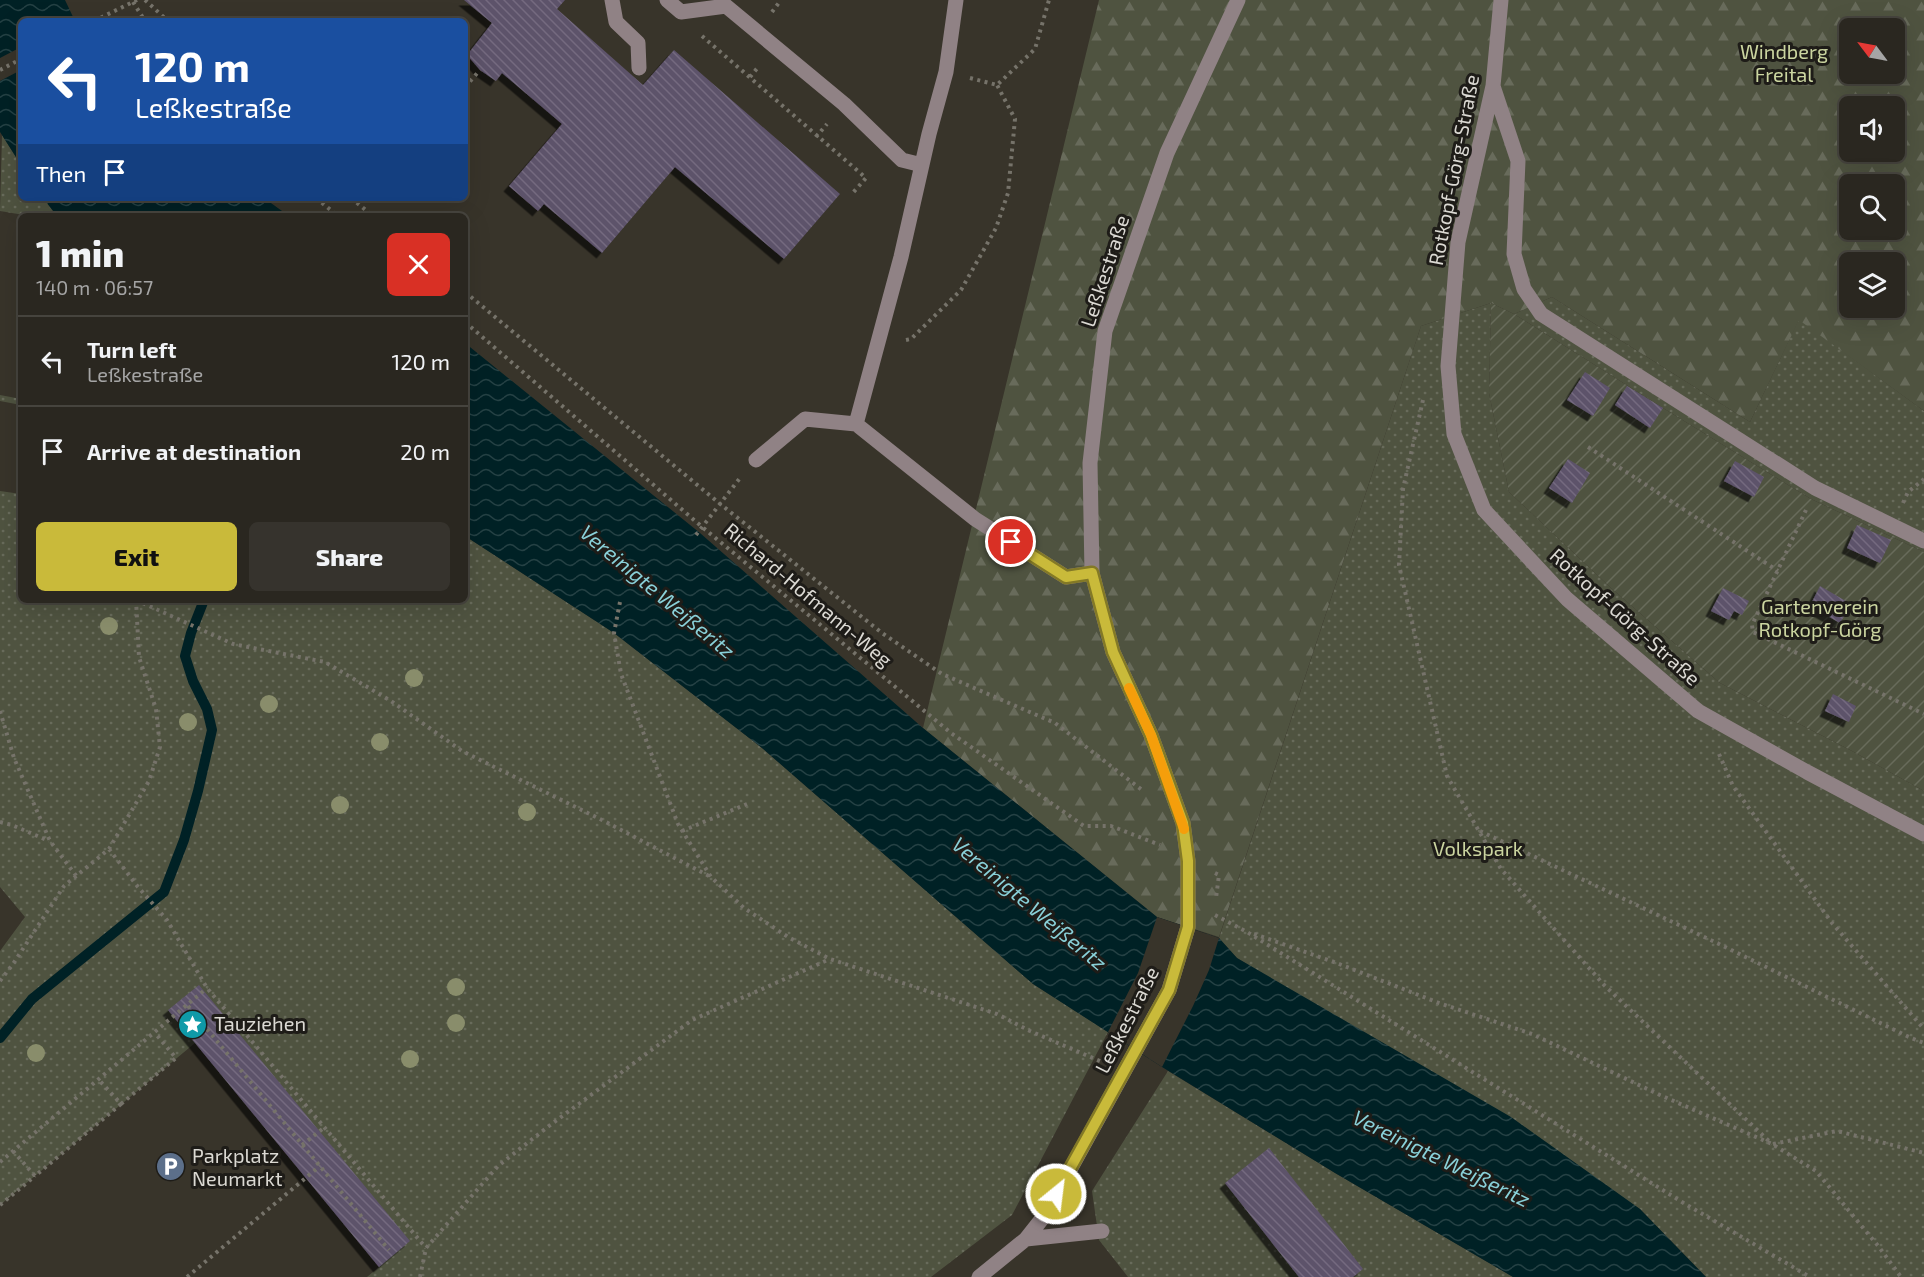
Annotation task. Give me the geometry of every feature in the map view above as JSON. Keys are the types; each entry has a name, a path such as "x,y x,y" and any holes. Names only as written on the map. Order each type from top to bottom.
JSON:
{"street":[{"path":"612,0 616,22 638,43 639,68"},
{"path":"667,0 681,12 725,3 844,104 902,159 922,165"},
{"path":"856,424 901,257 929,134 946,72 956,0"},
{"name":"Leßkestraße","path":"979,1277 1026,1239 1045,1215 1169,990 1188,927 1188,861 1183,823 1151,735 1113,652 1092,573 1090,463 1105,331 1167,153 1238,0"},
{"name":"Rotkopf-Görg-Straße","path":"1501,0 1493,86 1458,243 1448,366 1454,434 1484,510 1567,599 1698,711 1924,834"},
{"path":"1493,86 1518,161 1514,254 1524,289 1541,315 1815,488 1924,541"},
{"path":"756,460 805,419 856,424 975,519 1066,577 1092,573"},
{"path":"1026,1239 1102,1231"}],"path":[{"path":"145,0 165,18"},
{"path":"997,85 1035,49 1049,0"},
{"path":"100,18 134,1 144,18"},
{"path":"698,33 866,178 851,195"},
{"path":"0,70 18,61"},
{"path":"468,84 480,70"},
{"path":"878,343 911,339 961,290 996,228 1008,194 1015,118 997,85 946,72"},
{"path":"320,201 334,213"},
{"path":"355,201 369,213"},
{"path":"468,294 719,503 882,633 942,674 1055,723 1142,790"},
{"name":"Richard-Hofmann-Weg","path":"468,325 701,526 951,733 1084,826 1111,826 1160,845"},
{"path":"1423,397 1403,489 1399,565 1447,776 1501,869 1605,986 1772,1144"},
{"path":"1588,447 1778,571"},
{"path":"696,535 719,503 756,460"},
{"path":"1893,526 1908,492 1924,478"},
{"path":"1815,488 1752,625 1753,632 1924,714"},
{"path":"620,602 614,633 621,674 682,831 711,877 744,908 788,938 830,959 997,1014 1124,1073"},
{"path":"0,981 14,964 64,886 109,849 149,781 160,747 156,708 139,657 136,603"},
{"path":"143,603 233,644 325,662 391,701 462,751 711,877"},
{"path":"0,711 14,758 50,841 77,877"},
{"path":"1718,754 1733,786 1832,923 1924,1029"},
{"path":"682,831 747,804"},
{"path":"0,822 50,841"},
{"path":"1479,831 1924,1043"},
{"path":"109,849 166,920 207,988 426,1248"},
{"path":"1215,916 1247,932 1682,1202 1810,1277"},
{"path":"1247,932 1334,962 1439,1004 1532,1034 1660,1095 1772,1144 1816,1171 1901,1277"},
{"path":"420,1277 426,1248 498,1166 692,1020 830,959"},
{"path":"0,1162 207,988"},
{"path":"188,1006 389,1250"},
{"path":"0,1205 176,1058 155,1033"},
{"path":"99,1080 121,1104"},
{"path":"302,1145 325,1127"},
{"path":"1772,1144 1837,1131 1924,1153"},
{"path":"13,1151 35,1176"},
{"path":"187,1277 320,1166"}],"green space":[{"name":"Windberg Freital","path":"1099,0 1924,0 1924,411 1799,320 1750,422 1552,297 1514,314 1491,303 1421,326 1219,937 1157,917 923,728"},
{"path":"2,135 18,160 18,201 45,201 55,213 18,214 0,211"},
{"path":"1552,297 1750,422 1799,319 1924,411 1924,552 1811,499 1514,314"},
{"name":"Volkspark","path":"1491,303 1489,393 1509,492 1610,587 1720,683 1924,791 1924,1277 1706,1277 1640,1209 1237,958 1219,938 1421,326"},
{"name":"Gartenverein Rotkopf-Görg","path":"1491,303 1514,314 1811,499 1924,552 1924,791 1720,683 1610,587 1509,492 1489,393"},
{"path":"0,395 18,398 18,404 0,401"},
{"path":"0,491 18,494 18,603 468,603 468,538 614,633 762,748 1033,984 1108,1032 1012,1215 931,1277 367,1277 379,1267 195,1043 0,1205 0,951 25,917 0,887"},
{"path":"1168,1071 1335,1173 1513,1277 1128,1277 1099,1240 1092,1191"}],"water":[{"path":"0,0 65,0 74,18 18,18 18,160 0,132"},
{"path":"45,201 268,201 285,213 55,213"},
{"name":"Vereinigte Weißeritz","path":"468,345 700,533 923,728 1157,917 1219,938 1237,958 1511,1117 1640,1209 1706,1277 1513,1277 1335,1173 1162,1067 1033,984 762,748 614,633 468,538"}],"pier":[{"path":"18,49 18,72 0,81 0,58"},
{"path":"1157,917 1219,938 1209,970 1162,1067 1108,1032 1138,973"}],"building":[{"path":"464,0 565,0 557,9 643,85 674,50 840,194 784,259 675,167 602,253 544,204 538,211 509,186 562,124 502,73 496,81 480,70 468,56 492,23"},
{"path":"1585,372 1610,388 1593,416 1567,400"},
{"path":"1627,386 1663,408 1650,428 1615,405"},
{"path":"1568,459 1590,473 1572,503 1549,488"},
{"path":"1735,461 1764,477 1754,497 1724,481"},
{"path":"1857,525 1891,540 1880,563 1847,548"},
{"path":"1820,586 1851,604 1840,623 1810,606"},
{"path":"1723,588 1749,601 1742,615 1734,611 1729,620 1711,611"},
{"path":"1833,694 1856,706 1849,722 1825,711"},
{"path":"199,985 410,1241 379,1267 168,1010"},
{"path":"1269,1148 1363,1269 1353,1277 1299,1277 1225,1183"}],"waterway":[{"path":"0,1038 32,999 164,892 184,840 212,730 207,709 193,681 185,656 203,603"}],"slow traffic":[{"path":"1129,688 1151,735 1184,829"}],"place":[{"name":"Tauziehen","path":"193,1024"},
{"name":"Parkplatz Neumarkt","path":"171,1167"}],"route":[{"path":"1011,542 1066,577 1092,573 1113,652 1151,735 1183,823 1188,861 1188,927 1169,990 1056,1194"}]}
